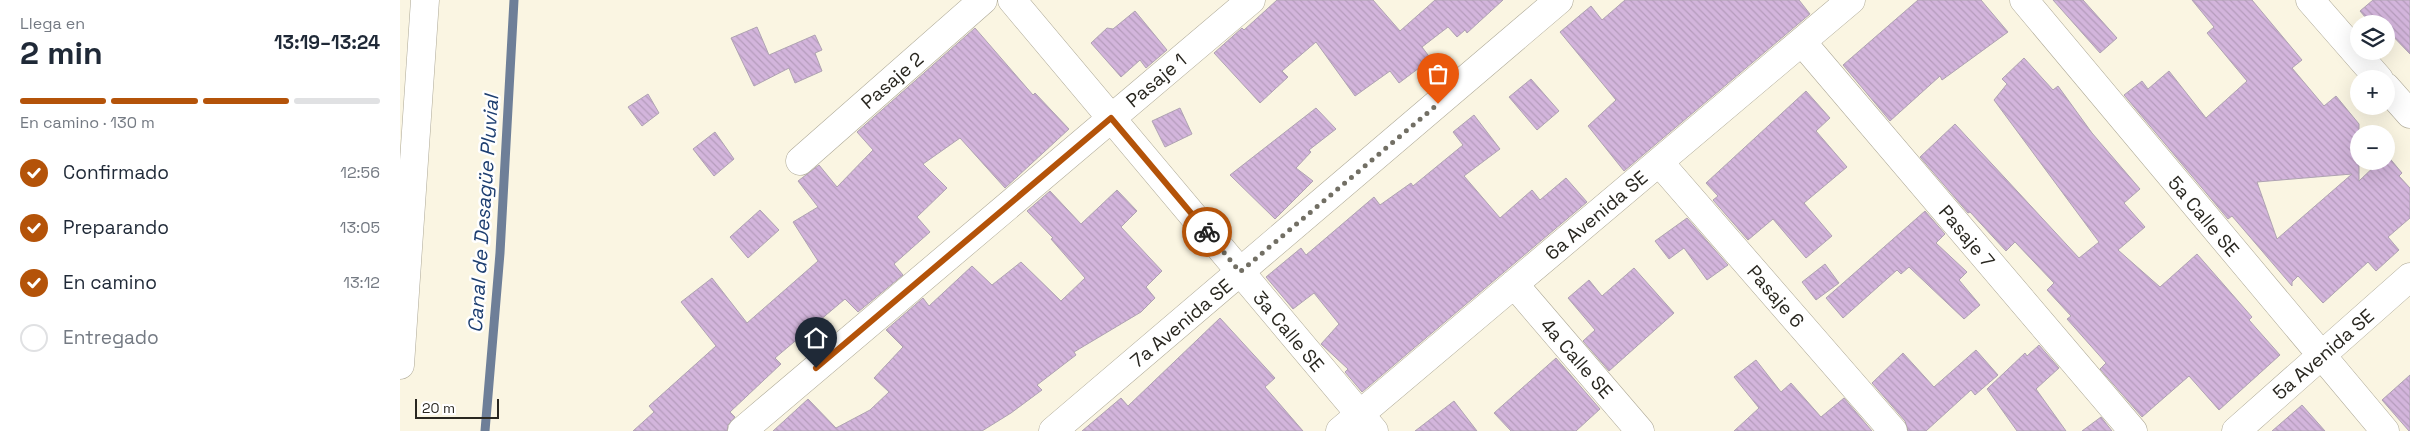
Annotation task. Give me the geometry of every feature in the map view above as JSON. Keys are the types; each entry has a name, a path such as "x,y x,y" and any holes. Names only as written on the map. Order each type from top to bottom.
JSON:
{"street":[{"path":"400,365 425,0"},
{"name":"Pasaje 2","path":"800,161 983,0"},
{"name":"3a Calle SE","path":"1012,0 1240,272 1358,425"},
{"name":"Pasaje 1","path":"742,431 1250,0"},
{"name":"7a Avenida SE","path":"1054,431 1559,0"},
{"name":"6a Avenida SE","path":"1358,425 1514,284 1851,0"},
{"name":"5a Calle SE","path":"2024,0 2385,431"},
{"path":"2310,0 2371,70"},
{"name":"Pasaje 7","path":"1802,42 2133,431"},
{"path":"2395,97 2410,114"},
{"name":"Pasaje 6","path":"1660,162 1893,431"},
{"name":"5a Avenida SE","path":"2236,431 2410,277"},
{"name":"4a Calle SE","path":"1514,284 1640,431"}],"building":[{"path":"1277,0 1373,0 1400,31 1435,0 1503,0 1467,33 1465,30 1457,37 1448,27 1422,47 1431,59 1399,83 1390,71 1355,96 1316,42 1282,71 1288,77 1260,103 1214,53 1242,28 1244,30"},
{"path":"1625,0 1799,0 1810,14 1624,171 1588,126 1616,100 1560,32 1591,6 1602,20"},
{"path":"1918,0 1981,0 2008,32 1942,80 1940,76 1890,121 1843,65"},
{"path":"2053,0 2083,0 2117,38 2100,53"},
{"path":"2192,0 2252,0 2302,60 2292,68 2324,106 2336,96 2359,124 2350,125 2350,170 2359,170 2359,181 2371,170 2395,170 2395,165 2402,173 2399,176 2410,188 2410,218 2388,237 2399,250 2376,271 2368,262 2323,303 2298,276 2292,282 2292,286 2232,216 2228,219 2124,95 2142,81 2148,89 2169,71 2206,118 2247,81 2207,33 2214,27","holes":["2352,174 2277,239 2257,182"]},
{"path":"2373,0 2410,0 2410,54 2395,38 2395,15 2363,15 2360,11"},
{"path":"1135,11 1167,50 1146,68 1140,60 1121,77 1091,43 1107,28 1113,29"},
{"path":"757,27 769,55 815,35 822,50 815,53 822,71 795,83 789,68 754,86 731,38"},
{"path":"975,28 1033,95 1035,93 1069,129 1005,188 960,138 923,164 947,188 917,217 930,232 894,264 903,275 858,312 845,299 775,358 781,364 730,412 735,417 728,425 727,431 633,431 654,412 649,406 716,346 681,302 712,278 747,323 818,261 793,222 818,207 798,181 819,165 837,187 873,150 857,132"},
{"path":"2024,58 2053,90 2058,86 2092,133 2140,189 2124,203 2145,227 2118,250 2160,287 2197,254 2252,317 2249,320 2280,355 2219,410 2189,376 2142,417 2100,369 2106,363 2067,319 2071,316 2047,290 2054,283 2015,242 2006,251 1970,212 1968,213 1920,157 1955,124 2079,258 2099,242 1994,100 2007,84 2002,79"},
{"path":"1531,79 1559,111 1537,130 1509,97"},
{"path":"1806,91 1830,118 1816,131 1847,167 1804,203 1832,236 1806,258 1773,219 1748,240 1713,200 1718,196 1706,183"},
{"path":"648,94 659,113 642,126 628,107"},
{"path":"1180,108 1192,134 1165,147 1152,121"},
{"path":"1316,108 1336,129 1309,150 1311,152 1296,168 1313,181 1275,219 1230,175"},
{"path":"1474,115 1500,149 1464,176 1500,218 1532,190 1540,200 1566,178 1587,202 1362,392 1345,372 1348,369 1321,344 1339,324 1314,293 1293,309 1266,277 1301,248 1306,255 1374,197 1380,205 1411,183 1413,186 1463,145 1453,132"},
{"path":"715,132 734,159 714,176 693,149"},
{"path":"1117,190 1137,211 1121,227 1162,271 1146,287 1155,298 1141,312 1074,352 1076,355 1037,385 1042,390 1011,413 982,431 773,431 808,399 836,428 870,410 889,392 874,378 903,347 886,330 923,298 929,306 972,266 992,285 1021,262 1061,301 1085,278 1051,239 1053,238 1027,211 1050,191 1081,224"},
{"path":"760,210 779,230 748,258 730,237"},
{"path":"1925,211 1945,234 1936,243 1967,272 1959,280 1980,305 1964,319 1909,267 1901,274 1897,270 1843,318 1826,298"},
{"path":"1687,218 1728,265 1707,280 1684,248 1669,259 1655,241"},
{"path":"1825,264 1839,283 1816,300 1802,282"},
{"path":"1634,268 1674,313 1609,371 1583,341 1595,330 1568,298 1589,280 1602,296"},
{"path":"1220,318 1275,378 1265,387 1303,431 1082,431 1121,398 1128,406"},
{"path":"2039,345 2059,368 2036,389 2066,431 2017,431 1987,389 2025,353 2027,356"},
{"path":"1976,350 1998,375 1975,395 1971,390 1926,431 1908,431 1905,421 1872,383 1903,353 1934,387"},
{"path":"1556,358 1600,409 1576,431 1511,431 1494,413"},
{"path":"1756,360 1781,392 1791,383 1821,417 1844,398 1872,431 1734,431 1759,408 1734,377"},
{"path":"2410,375 2410,431 2409,431 2382,400"},
{"path":"1454,401 1477,431 1415,431"},
{"path":"2302,405 2325,431 2272,431"},
{"path":"2101,417 2112,431 2082,431"}],"waterway":[{"name":"Canal de Desagüe Pluvial","path":"485,431 500,253 514,0"}],"way so far":[{"path":"1207,232 1240,272 1438,104"}],"route":[{"path":"816,368 1111,118 1207,232"}]}
